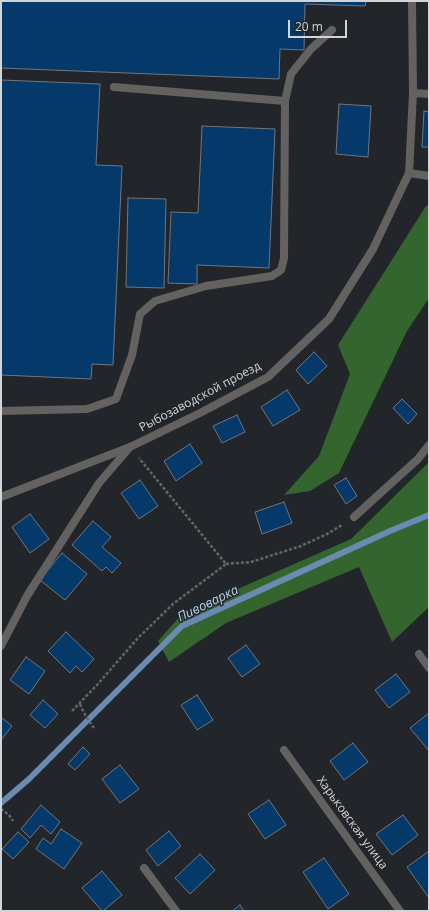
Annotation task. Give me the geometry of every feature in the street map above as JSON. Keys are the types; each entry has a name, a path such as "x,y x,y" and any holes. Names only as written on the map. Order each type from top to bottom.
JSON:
{"street":[{"name":"Рыбозаводской проезд","path":"1,646 27,596 99,483 130,447 200,413 268,377 329,319 373,249 409,173 413,93 412,1"},
{"path":"1,411 88,409 116,399 132,355 140,314 155,301 206,286 272,276 280,270 284,258 285,101 291,74 311,49 332,30"},
{"path":"114,87 285,101"},
{"path":"413,93 429,94"},
{"path":"409,173 429,176"},
{"path":"354,517 418,458 429,445"},
{"path":"1,497 130,447"},
{"path":"419,654 429,668"},
{"name":"Харьковская улица","path":"284,750 400,911"},
{"path":"144,868 176,911"}],"path":[{"path":"130,447 226,564"},
{"path":"72,711 80,704 138,638 174,603 226,564 251,562 301,546 327,534 354,517"},
{"path":"80,704 94,728"},
{"path":"1,809 9,815 13,821"}],"green space":[{"path":"429,205 429,298 407,331 339,473 310,491 284,495 319,456 350,374 338,345 426,206"},
{"path":"429,462 429,607 392,642 359,567 226,623 169,662 158,641 183,613 351,539"}],"building":[{"path":"1,1 366,1 365,6 305,4 304,50 280,49 279,79 1,68"},
{"path":"1,80 100,84 96,165 122,166 113,365 92,364 91,379 1,375"},
{"path":"339,104 371,106 368,157 336,154"},
{"path":"424,111 429,112 429,147 422,147"},
{"path":"202,126 275,129 269,268 197,265 197,284 168,283 171,212 198,213"},
{"path":"128,198 166,199 164,288 126,287"},
{"path":"314,352 327,366 308,384 296,370"},
{"path":"287,390 300,410 273,426 261,407"},
{"path":"402,399 417,414 408,424 393,408"},
{"path":"237,415 245,432 222,443 213,426"},
{"path":"190,444 202,463 176,481 164,461"},
{"path":"346,478 357,496 346,504 334,485"},
{"path":"140,480 158,506 139,519 121,493"},
{"path":"284,502 292,523 262,534 255,512"},
{"path":"30,514 49,539 30,553 12,527"},
{"path":"93,521 111,537 102,547 121,563 112,573 106,567 102,571 72,545"},
{"path":"62,553 87,574 65,600 40,580"},
{"path":"66,632 94,659 82,672 76,666 70,673 48,651"},
{"path":"246,645 260,664 242,677 228,658"},
{"path":"26,657 45,671 29,694 10,680"},
{"path":"396,674 410,692 389,708 375,690"},
{"path":"197,695 213,720 197,730 181,705"},
{"path":"43,700 58,714 45,728 30,715"},
{"path":"429,713 429,751 410,728"},
{"path":"1,717 12,726 1,740"},
{"path":"353,743 368,762 344,780 330,761"},
{"path":"83,747 90,754 75,770 68,764"},
{"path":"120,765 139,789 120,803 102,779"},
{"path":"269,800 286,825 265,839 248,814"},
{"path":"41,805 60,822 51,834 41,825 30,838 21,829"},
{"path":"403,815 418,835 392,855 376,834"},
{"path":"61,829 82,843 64,869 36,849 43,838 51,844"},
{"path":"169,831 181,846 158,866 146,850"},
{"path":"18,832 29,842 13,859 2,849"},
{"path":"429,851 429,898 407,867"},
{"path":"200,854 215,870 190,894 175,878"},
{"path":"324,858 349,894 328,909 303,872"},
{"path":"102,871 122,895 103,911 82,888"},
{"path":"240,905 244,911 232,911"}],"waterway":[{"name":"Пивоварка","path":"1,803 29,779 182,626 390,531 429,515"}]}
